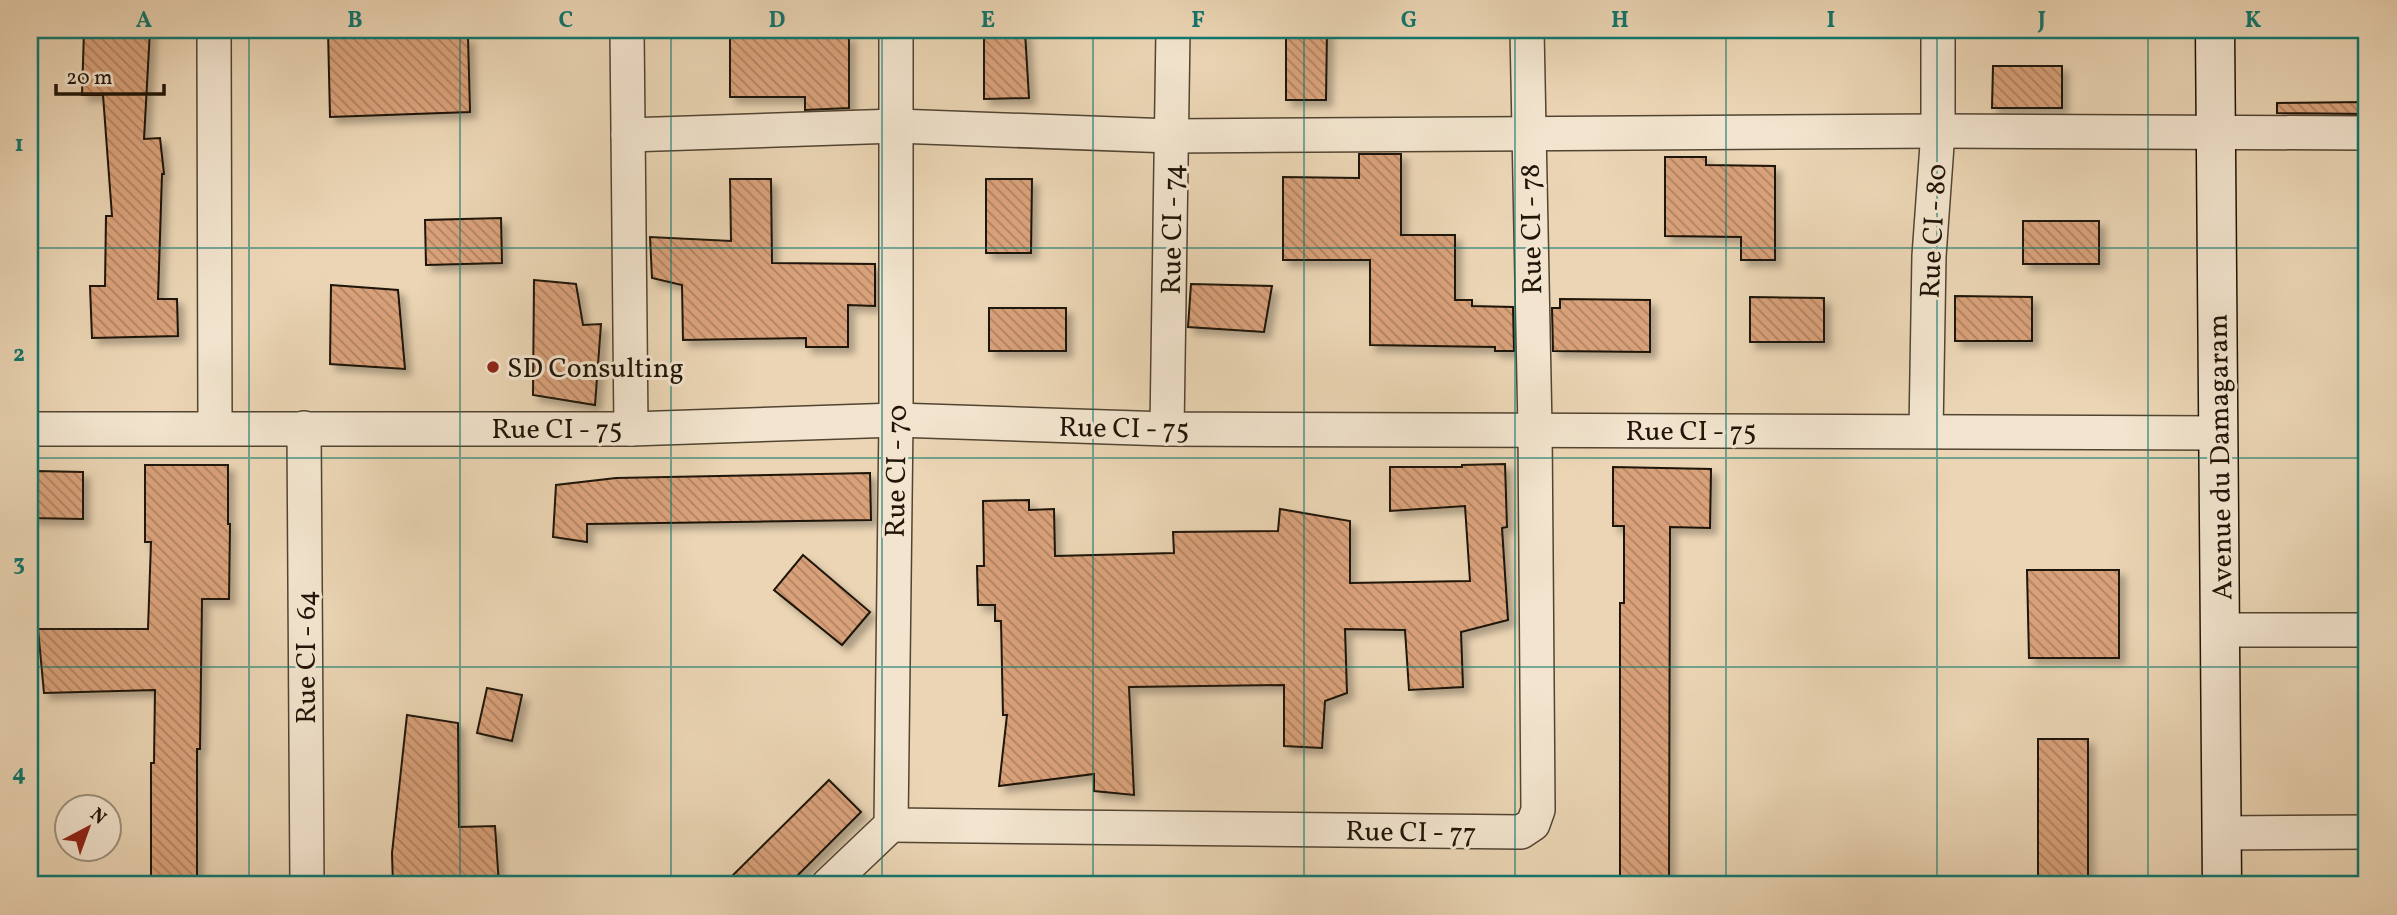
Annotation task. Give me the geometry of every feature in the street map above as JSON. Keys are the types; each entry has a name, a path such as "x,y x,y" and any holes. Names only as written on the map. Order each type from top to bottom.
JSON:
{"street":[{"path":"214,30 215,428"},
{"path":"627,30 631,429"},
{"name":"Rue CI - 70","path":"891,825 896,420 896,30"},
{"name":"Rue CI - 74","path":"1167,429 1173,30"},
{"name":"Rue CI - 78","path":"1527,30 1535,429"},
{"name":"Rue CI - 80","path":"1926,431 1929,256 1938,131 1938,30"},
{"name":"Avenue du Damagaram","path":"2214,30 2222,885"},
{"path":"628,135 895,127 1171,136 1938,131 2367,133"},
{"name":"Rue CI - 75","path":"30,429 631,429 896,420 1167,429 2218,433"},
{"name":"Rue CI - 64","path":"304,428 307,885"},
{"name":"Rue CI - 77","path":"891,825 1521,832 1533,824 1538,810 1535,429"},
{"path":"2221,629 2367,630"},
{"path":"828,885 891,825"},
{"path":"2222,833 2367,832"}],"building":[{"path":"84,30 150,30 144,139 160,138 164,174 158,299 177,299 178,336 92,338 90,286 105,286 106,216 112,216 103,95 82,95"},
{"path":"328,30 395,30 395,38 468,37 470,112 330,117"},
{"path":"730,30 775,30 775,36 849,36 849,108 805,110 805,97 730,97"},
{"path":"1286,30 1327,30 1326,100 1286,100"},
{"path":"984,31 1025,32 1029,98 984,99"},
{"path":"1993,66 2062,66 2062,108 1992,108"},
{"path":"2367,102 2367,114 2277,113 2277,103"},
{"path":"1359,154 1401,154 1401,235 1455,235 1455,300 1472,300 1472,306 1513,307 1514,351 1495,351 1495,347 1370,345 1370,260 1283,260 1283,177 1359,178"},
{"path":"1665,157 1706,157 1706,165 1775,166 1775,260 1741,260 1741,237 1665,236"},
{"path":"730,179 771,179 772,263 875,264 875,306 848,305 848,347 806,347 806,338 683,340 682,285 652,278 650,237 731,241"},
{"path":"986,179 1032,179 1031,253 986,253"},
{"path":"501,218 502,263 426,265 425,220"},
{"path":"2023,221 2099,221 2099,264 2023,264"},
{"path":"534,280 576,284 583,325 601,324 595,405 533,395"},
{"path":"1191,284 1272,286 1264,332 1188,327"},
{"path":"331,285 398,290 405,369 330,364"},
{"path":"1955,296 2032,297 2032,341 1955,341"},
{"path":"1750,297 1824,298 1824,342 1750,342"},
{"path":"1560,299 1650,300 1650,352 1553,351 1552,308 1560,308"},
{"path":"989,308 1066,308 1066,351 989,351"},
{"path":"1505,464 1507,527 1502,528 1508,620 1461,632 1463,687 1409,690 1405,630 1345,629 1347,693 1325,701 1322,748 1284,746 1284,685 1129,687 1134,795 1094,791 1094,774 999,786 1007,715 1003,715 1001,621 995,621 995,605 978,605 977,566 984,566 983,501 1029,500 1029,510 1054,509 1055,556 1174,553 1173,532 1278,531 1280,509 1350,521 1350,583 1470,581 1465,506 1390,511 1390,467"},
{"path":"145,465 228,465 229,599 202,599 200,749 197,749 197,885 151,885 151,763 154,763 155,690 44,693 38,629 148,629 151,542 145,542"},
{"path":"1613,467 1711,469 1710,528 1670,527 1669,885 1620,885 1620,603 1624,603 1624,526 1613,526"},
{"path":"35,471 83,472 83,519 31,518"},
{"path":"870,473 871,520 587,524 587,542 553,537 556,485 616,478"},
{"path":"803,555 870,612 842,645 774,590"},
{"path":"2027,570 2119,570 2119,658 2029,658"},
{"path":"487,688 522,695 512,741 477,733"},
{"path":"407,715 458,723 459,827 495,826 499,885 393,885 392,853"},
{"path":"2038,739 2088,739 2088,885 2038,885"},
{"path":"829,780 861,812 788,885 723,885"}],"place":[{"name":"SD Consulting","path":"493,367"}]}
